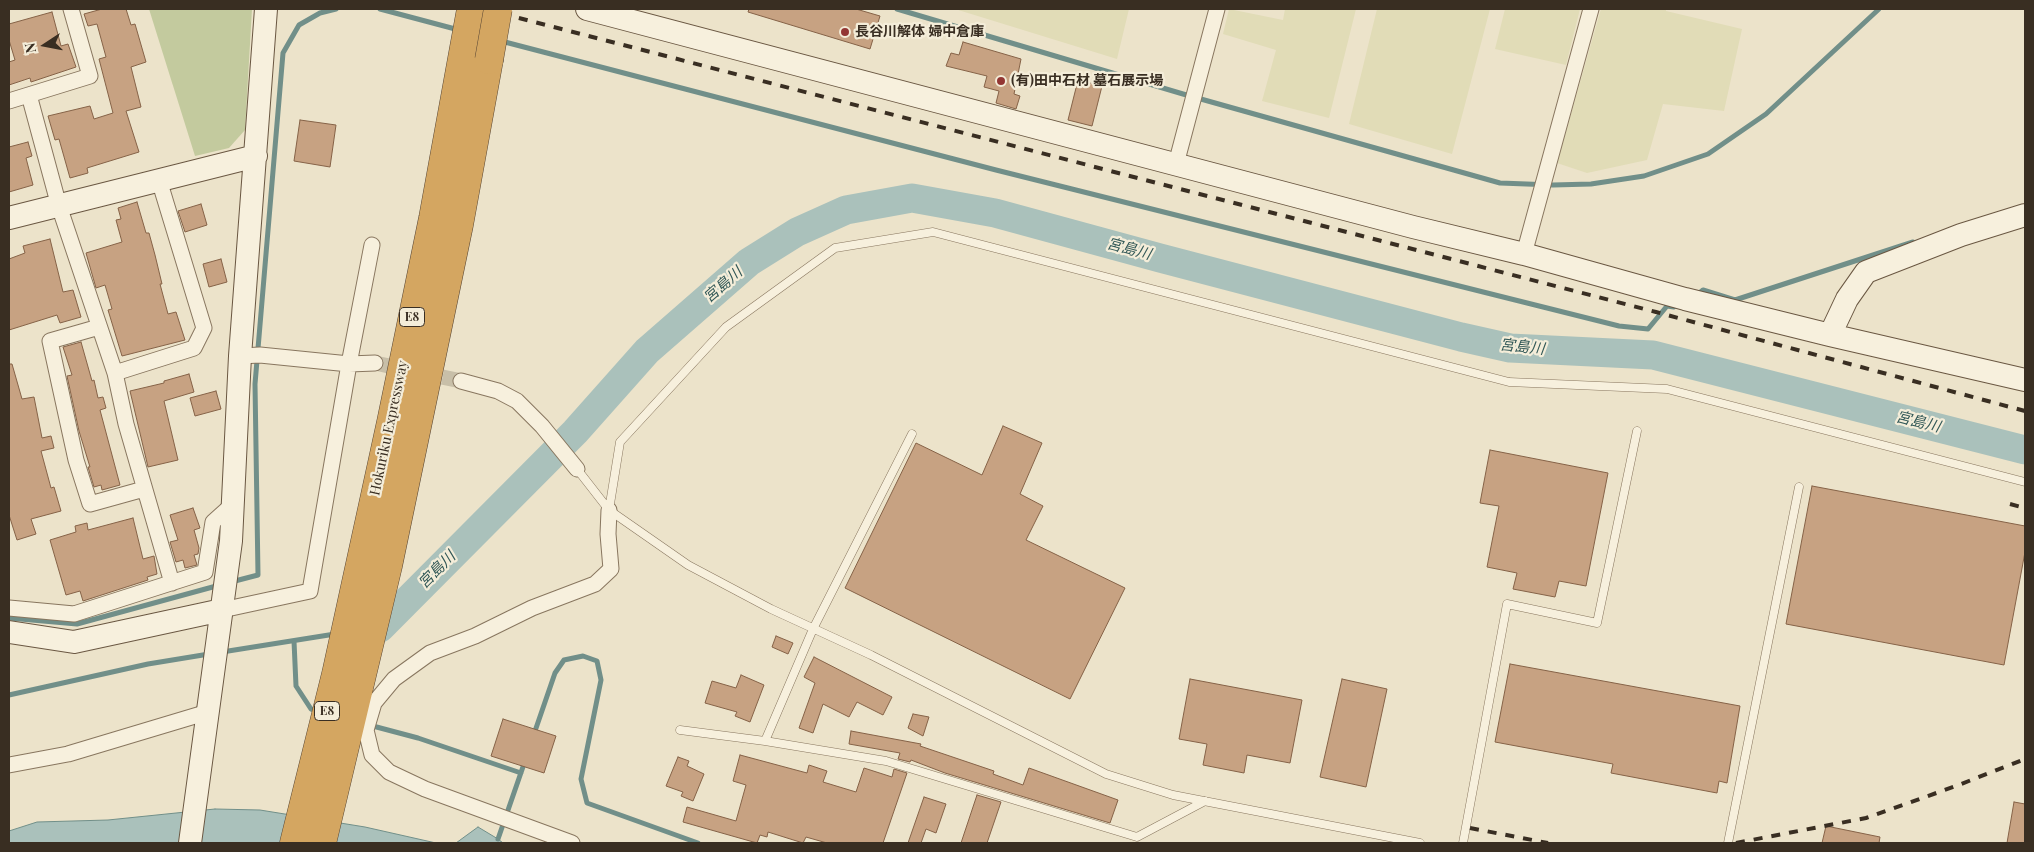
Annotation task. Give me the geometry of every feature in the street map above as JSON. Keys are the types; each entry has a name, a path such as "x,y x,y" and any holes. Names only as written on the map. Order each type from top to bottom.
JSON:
{"highway":[{"name":"Hokuriku Expressway","path":"294,843 358,578 433,218 471,9"},
{"name":"Hokuriku Expressway","path":"322,843 388,566 459,225 498,9"}],"street":[{"path":"9,101 90,76 71,9"},
{"path":"190,843 231,541 240,356 266,9"},
{"path":"587,9 1413,227 1524,254 1685,299 2025,380"},
{"path":"1176,164 1217,9"},
{"path":"1524,254 1591,9"},
{"path":"29,95 59,206 115,373 126,424 172,583"},
{"path":"9,218 256,156"},
{"path":"115,373 194,348 204,328 159,180"},
{"path":"1830,335 1847,299 1866,272 1961,235 2025,214"},
{"path":"9,632 74,642 310,591 349,364 372,245"},
{"path":"99,327 50,341 76,460 90,504 144,489"},
{"path":"240,356 260,355 349,364 375,363"},
{"path":"461,381 498,391 518,401 542,426 577,469"},
{"path":"9,608 74,614 205,572 213,522 233,504"},
{"path":"572,843 425,789 389,772 372,755 366,730 374,703 394,679 430,653 475,636 532,608 595,584 611,568 608,534 610,510"},
{"path":"9,765 68,754 207,721"}],"lane":[{"path":"610,510 620,442 726,327 835,248 933,232 1510,382 1667,389 2025,482"},
{"path":"1463,843 1507,604 1597,623 1637,431"},
{"path":"764,741 814,628 912,434"},
{"path":"577,469 610,510 688,565 772,609 871,655 1106,774 1173,796 1420,843"},
{"path":"1728,843 1799,487"},
{"path":"680,730 764,741 886,761 1136,837 1205,801"}],"shaded area":[{"path":"955,9 1129,9 1117,59"},
{"path":"1229,9 1283,20 1285,9 1356,9 1329,118 1262,101 1276,50 1223,34"},
{"path":"1377,9 1490,9 1452,154 1349,124"},
{"path":"1505,9 1580,9 1566,65 1495,49"},
{"path":"1601,9 1666,9 1666,11 1742,29 1724,111 1663,104 1647,160 1587,173 1557,163"}],"green space":[{"path":"149,9 252,9 245,130 229,148 195,156"}],"water":[{"path":"215,809 260,810 365,827 436,843 9,843 9,831 37,822 108,820"},
{"path":"478,827 498,839 503,843 456,843"}],"building":[{"path":"102,9 126,9 131,25 135,24 146,62 131,67 141,107 126,111 139,152 87,168 88,173 70,178 59,139 55,140 48,116 90,106 94,119 113,113 99,59 106,57 97,24 88,26 84,14"},
{"name":"長谷川解体 婦中倉庫","path":"749,9 856,9 880,16 870,49 748,12"},
{"path":"52,12 61,46 68,44 76,67 31,82 30,78 9,85 9,62 15,60 9,40 9,24"},
{"name":"(有)田中石材 墓石展示場","path":"963,42 1021,59 1014,94 1020,96 1016,109 996,103 999,91 984,87 987,76 946,66 951,53 959,55"},
{"path":"1078,80 1102,86 1092,126 1068,120"},
{"path":"300,120 336,125 330,167 294,161"},
{"path":"28,142 32,156 26,158 33,185 9,192 9,147"},
{"path":"137,202 146,233 149,233 168,314 176,312 185,340 122,356 108,310 112,309 105,285 96,288 86,253 122,242 116,220 121,219 118,208"},
{"path":"201,204 207,225 185,232 178,211"},
{"path":"50,239 63,292 73,290 81,317 60,323 57,315 9,330 9,259 25,253 23,246"},
{"path":"221,259 227,282 209,287 203,264"},
{"path":"81,342 98,398 103,397 106,408 100,410 120,485 102,490 101,485 94,487 67,376 72,375 63,347"},
{"path":"9,364 12,364 22,399 34,397 42,438 51,436 54,448 41,451 51,488 54,487 61,511 31,519 36,534 17,540 9,515"},
{"path":"189,374 194,392 164,401 178,460 148,467 130,391 164,383 164,381"},
{"path":"216,391 221,409 195,416 190,398"},
{"path":"1003,426 1042,443 1020,494 1043,506 1026,540 1125,588 1070,699 845,588 916,443 982,475"},
{"path":"1490,450 1608,473 1586,586 1559,581 1555,597 1513,589 1517,573 1487,567 1499,506 1480,503"},
{"path":"1812,486 2025,526 2025,552 2004,665 1786,624"},
{"path":"193,508 200,528 194,530 199,548 198,554 194,555 197,565 185,568 183,560 176,562 170,542 178,540 170,515"},
{"path":"133,518 143,559 154,556 157,574 147,577 148,580 83,601 80,591 66,595 50,540 76,532 75,526 87,523 88,530"},
{"path":"776,636 793,643 788,654 772,647"},
{"path":"814,657 892,697 883,715 857,702 849,717 823,704 813,733 799,728 815,683 804,677"},
{"path":"1510,664 1740,706 1727,783 1719,781 1717,793 1611,773 1613,764 1495,742"},
{"path":"741,675 764,685 750,722 735,716 737,712 705,703 712,681 736,688"},
{"path":"1190,679 1302,700 1290,763 1247,755 1244,773 1203,765 1207,744 1179,739"},
{"path":"1342,679 1387,689 1366,787 1320,777"},
{"path":"913,714 929,717 923,736 908,728"},
{"path":"503,719 556,736 544,773 491,756"},
{"path":"851,731 921,744 920,746 994,771 993,774 1023,785 1029,768 1118,800 1110,823 945,773 911,760 910,762 898,759 900,753 849,744"},
{"path":"740,755 807,773 809,765 827,771 823,782 856,792 864,768 892,777 894,769 907,773 883,843 827,843 806,837 803,843 768,832 767,837 760,835 757,843 683,822 687,807 736,821 746,785 733,781"},
{"path":"678,757 689,761 687,766 704,774 693,801 681,796 683,792 666,786"},
{"path":"977,795 1001,802 987,843 961,843"},
{"path":"924,797 946,804 936,833 926,829 921,843 908,843"},
{"path":"2014,802 2025,804 2025,843 2007,843"},
{"path":"1826,826 1880,837 1879,843 1822,843"}],"waterway":[{"path":"231,582 258,575 255,384 283,53 299,25 320,13 336,9"},
{"path":"380,9 459,30"},
{"path":"897,9 1183,94 1500,183 1553,185 1591,184 1644,176 1708,154 1766,114 1879,9"},
{"path":"501,41 996,170 1619,326 1648,329 1667,306 1674,307"},
{"name":"宮島川","path":"380,628 575,432 647,351 749,262 797,232 846,210 912,198 995,213 1461,337 1510,348 1653,355 2025,450"},
{"path":"1697,295 1703,290 1735,300 1913,242"},
{"path":"9,618 77,624 220,585"},
{"path":"222,652 335,634"},
{"path":"294,641 296,686 311,709 319,711"},
{"path":"9,695 148,664 209,654"},
{"path":"534,734 555,673 564,660 583,656 597,661 601,680 581,779 587,803 698,843"},
{"path":"369,725 418,738 521,773"},
{"path":"498,839 525,761"}],"tunnel":[{"path":"375,363 461,381"}],"railway":[{"path":"484,9 1656,312 2025,411"},
{"path":"2010,504 2025,508"},
{"path":"1736,843 1866,818 2025,759"},
{"path":"1470,828 1548,843"}],"place":[{"name":"長谷川解体 婦中倉庫","path":"845,32"},
{"name":"(有)田中石材 墓石展示場","path":"1001,81"}]}
